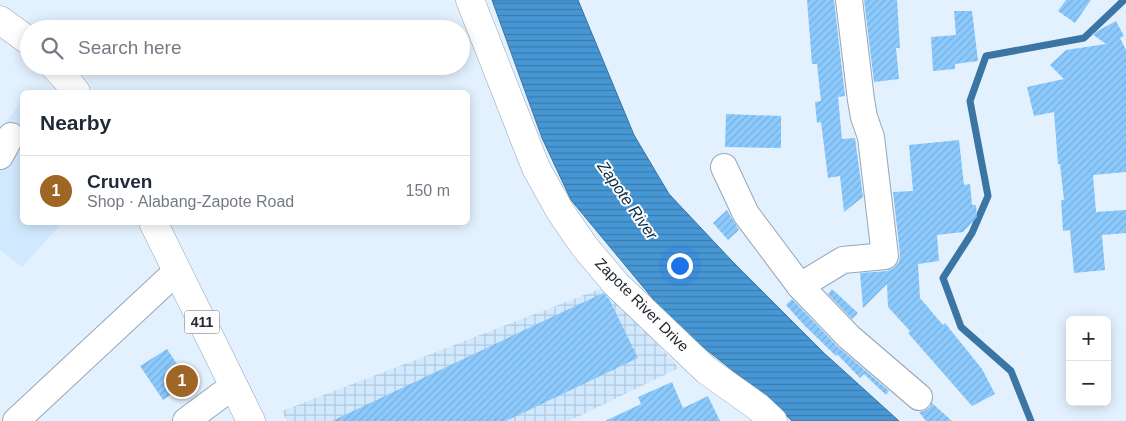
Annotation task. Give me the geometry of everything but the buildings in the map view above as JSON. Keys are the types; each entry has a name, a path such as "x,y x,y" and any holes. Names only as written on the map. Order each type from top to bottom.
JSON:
{"main road":[{"name":"Zapote River Drive","path":"470,0 536,168 560,211 584,246 616,284 706,370 758,407 773,421"},
{"path":"0,20 20,34"},
{"path":"62,75 74,90"},
{"name":"411","path":"154,225 251,421"}],"lane":[{"path":"800,286 843,260 885,256 871,137 861,100 851,4 849,0"},
{"path":"724,166 746,214 800,286 849,337 919,398"},
{"path":"16,421 176,271"},
{"path":"186,421 221,395 235,388"}],"shaded area":[{"path":"20,104 20,225 60,225 22,267 0,250 0,130"},
{"path":"605,287 679,368 569,421 287,421 282,411"}],"water":[{"name":"Zapote River","path":"492,0 578,0 634,135 669,194 733,262 824,353 899,421 792,421 772,402 673,323 571,200 542,138"}],"waterway":[{"path":"1031,421 1011,371 961,327 943,278 972,233 988,196 970,101 986,56 1084,38 1124,0"}],"place":[{"name":"Cruven","path":"182,381"}]}
